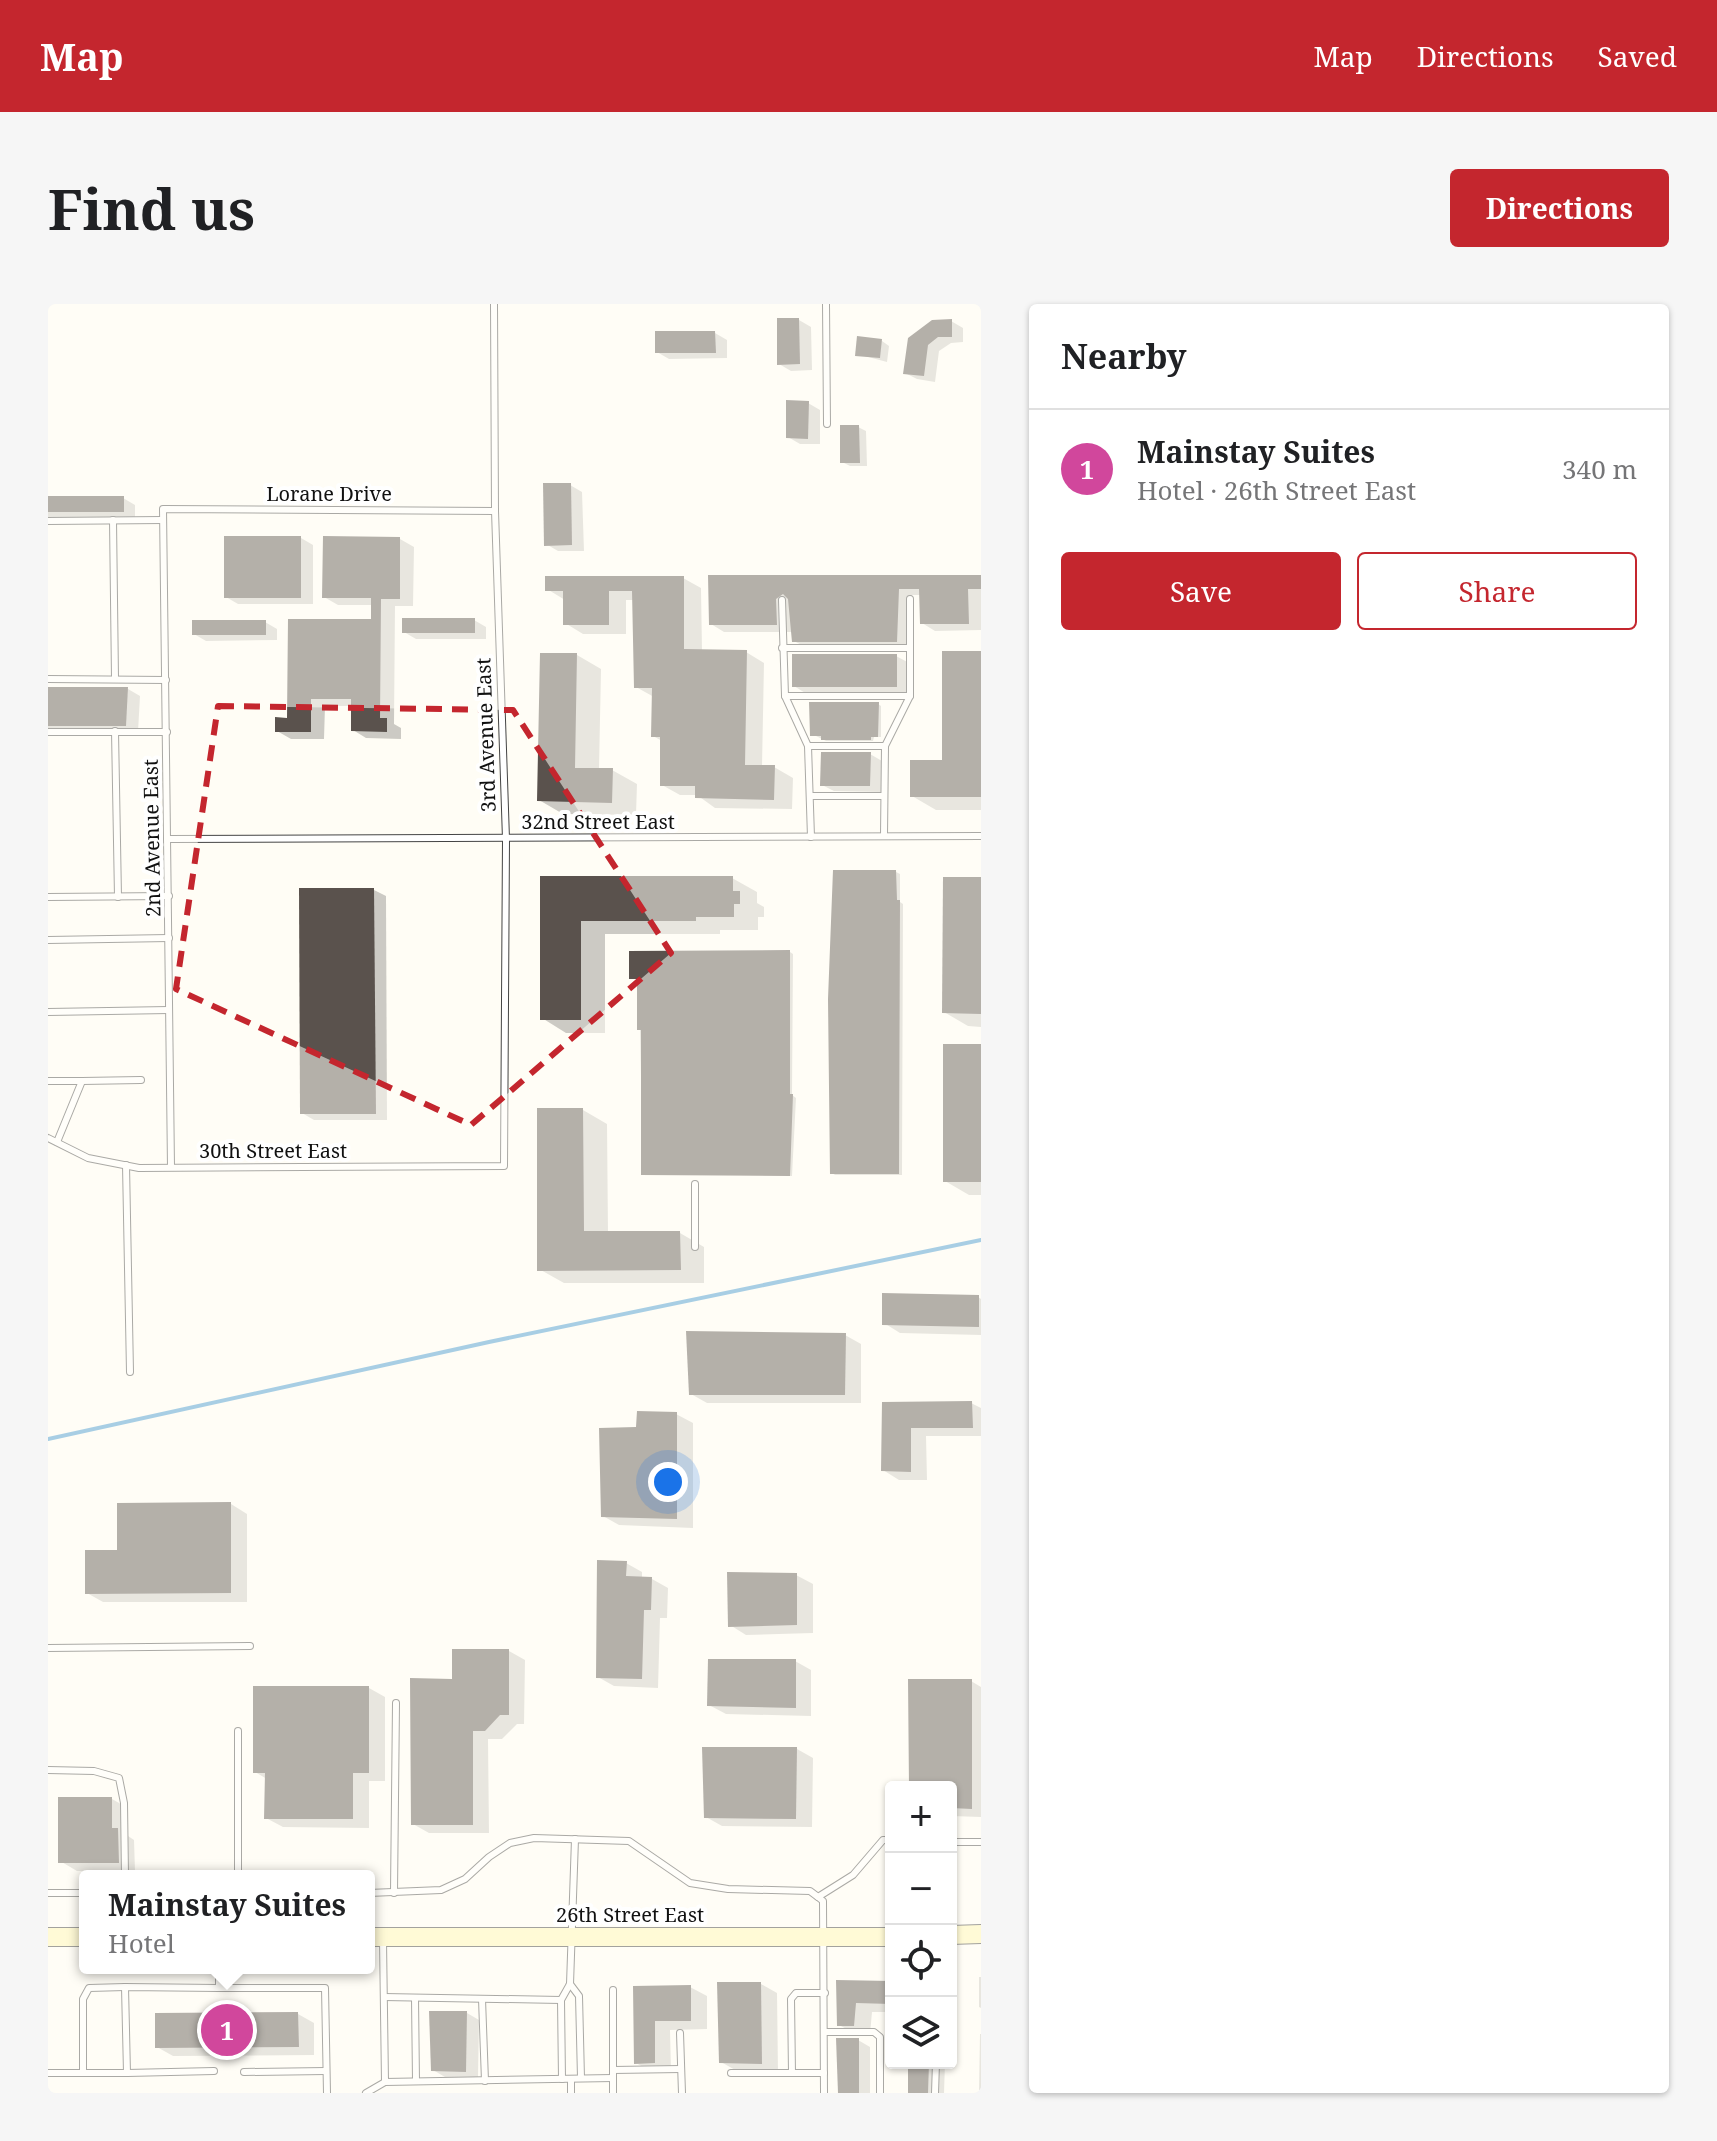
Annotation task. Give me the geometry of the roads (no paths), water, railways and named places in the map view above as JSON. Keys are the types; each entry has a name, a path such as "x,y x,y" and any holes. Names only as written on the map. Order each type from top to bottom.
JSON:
{"main road":[{"path":"957,1935 981,1934"},
{"path":"48,1937 79,1937"},
{"name":"26th Street East","path":"376,1937 885,1937"}],"lane":[{"name":"3rd Avenue East","path":"494,304 495,511 506,839 504,1166"},
{"path":"826,304 827,424"},
{"name":"Lorane Drive","path":"163,509 495,511"},
{"name":"2nd Avenue East","path":"163,509 171,1167"},
{"path":"113,520 115,679"},
{"path":"48,521 163,520"},
{"path":"884,836 885,746 910,696 910,599"},
{"path":"782,600 785,696 808,746 811,837"},
{"path":"782,648 910,648"},
{"path":"48,679 166,680"},
{"path":"785,696 910,696"},
{"path":"115,731 118,897"},
{"path":"48,732 167,732"},
{"path":"808,746 885,746"},
{"path":"810,796 884,796"},
{"name":"32nd Street East","path":"167,839 981,836"},
{"path":"48,897 169,896"},
{"path":"48,940 169,938"},
{"path":"48,1012 169,1010"},
{"path":"48,1081 141,1080"},
{"path":"57,1142 82,1081"},
{"name":"30th Street East","path":"48,1138 88,1158 126,1165 504,1166"},
{"path":"126,1165 130,1372"},
{"path":"695,1184 695,1247"},
{"path":"48,1648 250,1646"},
{"path":"394,1893 396,1703"},
{"path":"238,1731 238,1870"},
{"path":"48,1770 94,1771 119,1778 124,1803 125,1870"},
{"path":"375,1893 441,1890 465,1879 510,1843 534,1838 629,1841 690,1883 728,1889 810,1891 823,1901 824,2093"},
{"path":"562,2079 561,2000 570,1984 569,1936 575,1839"},
{"path":"818,1897 853,1875 885,1840"},
{"path":"957,1842 981,1842"},
{"path":"48,1893 79,1893"},
{"path":"376,1937 384,1997 385,2093"},
{"path":"219,1974 219,1988"},
{"path":"570,1984 579,1996 581,2078"},
{"path":"125,1987 127,2073"},
{"path":"83,2073 83,1999 89,1988 325,1988 327,2093"},
{"path":"613,1990 613,2093"},
{"path":"792,2073 791,1999 796,1993 825,1993"},
{"path":"384,1997 561,2000"},
{"path":"415,1998 416,2081"},
{"path":"482,1999 485,2081"},
{"path":"825,2032 874,2032 880,2037 880,2093"},
{"path":"680,2033 682,2093"},
{"path":"366,2093 385,2082 571,2079 681,2069"},
{"path":"935,2093 936,2069"},
{"path":"48,2073 214,2071"},
{"path":"244,2072 326,2071"},
{"path":"731,2073 824,2073"},
{"path":"571,2079 571,2093"}],"waterway":[{"path":"48,1439 489,1342 981,1240"}],"place":[{"name":"Mainstay Suites","path":"227,2030"}]}
